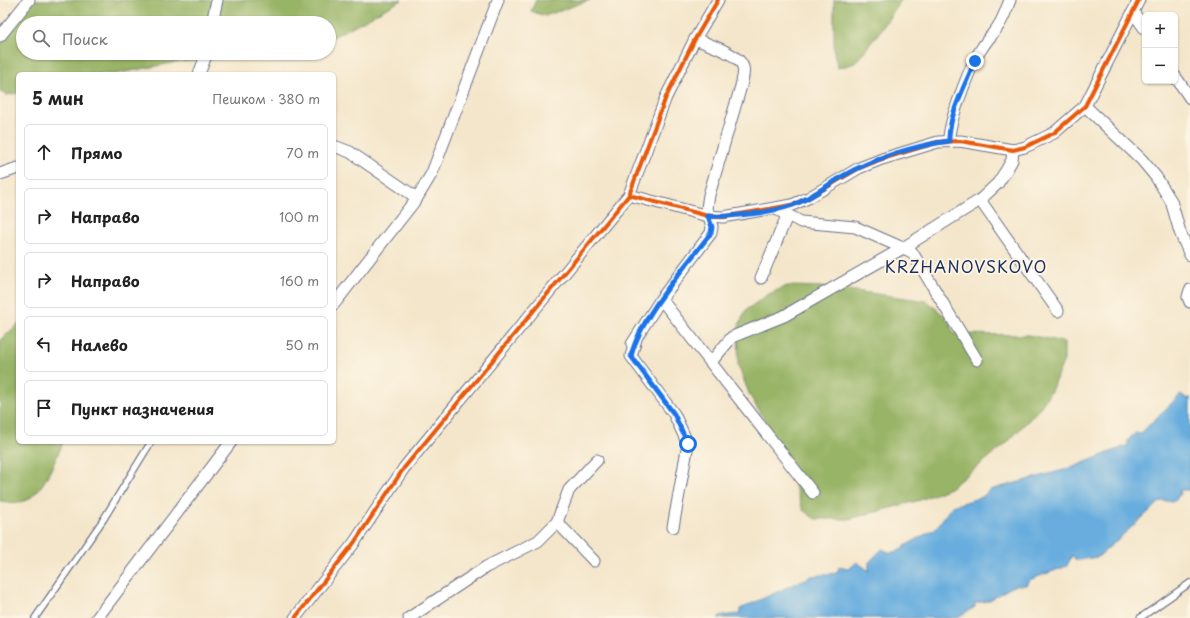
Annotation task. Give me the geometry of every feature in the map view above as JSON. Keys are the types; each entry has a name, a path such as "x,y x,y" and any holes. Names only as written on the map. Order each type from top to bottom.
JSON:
{"street":[{"path":"16,16 29,0"},
{"path":"214,16 217,0"},
{"path":"336,301 417,198 432,174 498,0"},
{"path":"295,618 354,543 404,468 629,195 666,97 695,39 718,0"},
{"path":"949,141 949,132 952,120 975,61 981,48 998,27 1010,0"},
{"path":"629,195 708,216 723,217 792,205 808,198 843,176 882,159 926,146 949,141 1013,150 1025,147 1054,133 1085,106 1139,0"},
{"path":"1133,12 1142,25"},
{"path":"0,36 16,16"},
{"path":"674,527 688,444 674,414 631,356 634,341 661,299 711,233 712,227 707,208 708,195 741,86 743,67 739,60 732,55 695,39"},
{"path":"200,72 204,60"},
{"path":"1178,80 1190,98"},
{"path":"1085,106 1142,160 1156,177 1171,201 1180,232 1190,255"},
{"path":"336,147 350,152 417,198"},
{"path":"711,362 732,337 784,316 903,248 980,200 998,183 1012,160 1013,150"},
{"path":"0,174 16,169"},
{"path":"980,200 1058,311"},
{"path":"776,209 801,222 855,227 912,252 977,360"},
{"path":"761,278 787,216"},
{"path":"1190,290 1188,297 1190,302"},
{"path":"661,299 813,494"},
{"path":"97,618 229,444"},
{"path":"409,618 486,567 538,541 557,522 569,490 597,460"},
{"path":"557,522 594,561"}],"lane":[{"path":"35,618 103,520 150,444"},
{"path":"1140,618 1190,583"}],"green space":[{"path":"28,0 402,0 336,35 336,16 18,16"},
{"path":"536,0 590,0 545,16 531,11"},
{"path":"834,0 901,0 881,30 855,63 838,68 834,53"},
{"path":"16,19 16,60 201,60 177,62 125,72 16,72 16,93 7,95 0,91 0,45"},
{"path":"787,286 826,287 927,301 947,318 954,334 1028,335 1064,342 1064,360 1051,391 1039,409 1005,445 950,488 920,500 849,519 815,519 803,510 782,449 750,396 738,365 739,325 746,310 767,295"},
{"path":"16,326 16,444 62,444 50,472 35,494 27,500 12,503 0,501 0,341"}],"water":[{"path":"1180,395 1188,399 1190,397 1190,490 1179,490 1180,494 1175,501 1161,501 1098,557 1076,560 1072,555 1067,566 1029,580 1026,585 1015,585 988,601 975,603 975,607 956,618 718,618 720,616 740,614 740,609 812,576 837,573 839,567 849,569 857,562 869,571 869,562 882,549 891,553 903,549 905,546 936,528 952,506 982,497 990,490 1071,468 1128,445 1128,440 1135,433 1143,434 1143,431"}],"cycle path":[{"path":"295,618 354,543 404,468 629,195 666,97 695,39 718,0"},
{"path":"629,195 708,216 723,217 792,205 808,198 859,168 882,159 938,142 960,141 1013,150 1025,147 1054,133 1085,106 1139,0"}],"district":[{"name":"KRZHANOVSKOVO","path":"966,266"}],"route":[{"path":"688,444 674,414 631,356 636,339 661,299 711,233 712,227 708,216 723,217 792,205 808,198 843,176 859,168 913,149 938,142 949,141 949,132 952,120 975,61"}]}
